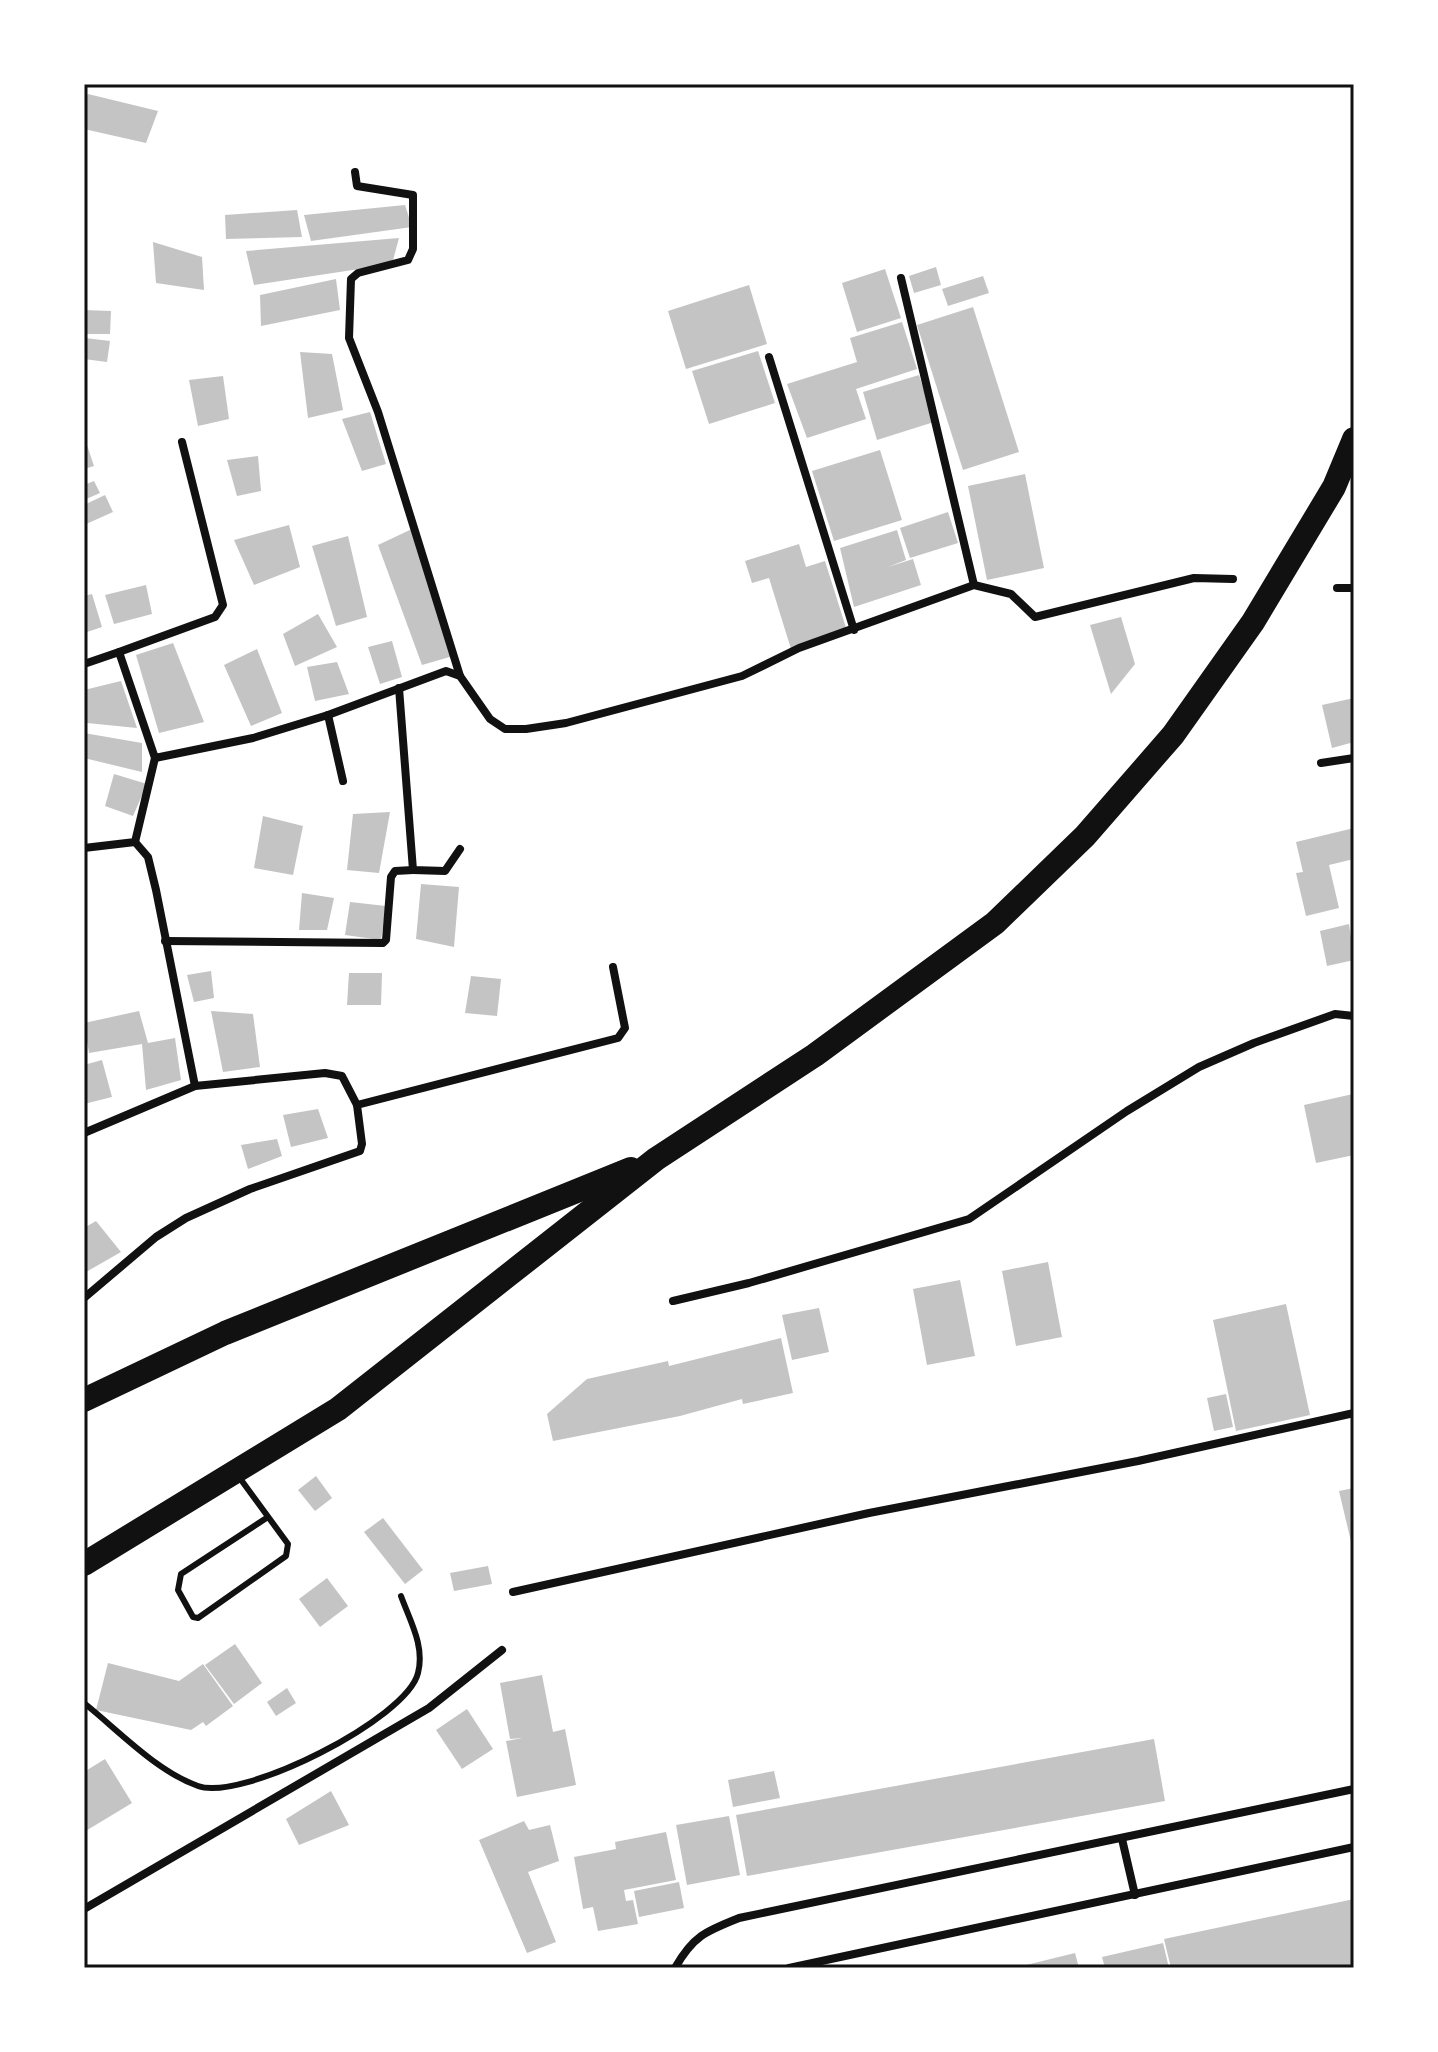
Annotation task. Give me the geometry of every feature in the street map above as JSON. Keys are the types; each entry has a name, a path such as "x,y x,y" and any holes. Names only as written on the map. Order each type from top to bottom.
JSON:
{"highway":[{"path":"84,1564 338,1409 656,1159 815,1055 995,923 1085,836 1173,735 1253,622 1334,487 1354,439"},
{"path":"84,1400 225,1333 656,1159"}],"street":[{"path":"355,172 357,186 413,195 413,249 408,260 358,273 351,279 349,338 378,412 460,676 490,719 505,729 566,723 742,676 799,648 974,585 1011,594 1035,617 1194,578 1233,579"},
{"path":"901,278 974,585"},
{"path":"769,357 854,630"},
{"path":"84,664 215,617 223,605 182,442"},
{"path":"1337,588 1354,588"},
{"path":"119,652 155,758 135,842"},
{"path":"155,758 253,738 328,715 446,671 460,676"},
{"path":"399,688 413,870"},
{"path":"328,715 343,781"},
{"path":"1321,763 1354,758"},
{"path":"84,848 135,842"},
{"path":"135,842 148,857 195,1086"},
{"path":"165,941 383,943 386,940 391,877 395,871 445,871 460,849"},
{"path":"357,1105 618,1038 625,1028 613,967"},
{"path":"673,1301 749,1283 969,1219 1127,1111 1199,1067 1335,1014 1354,1016"},
{"path":"84,1133 195,1086 325,1073 342,1076 357,1105 362,1144 360,1151 250,1189 186,1218 156,1237 84,1298"},
{"path":"513,1592 869,1513 1138,1461 1354,1413"},
{"path":"84,1909 429,1708 502,1650"},
{"path":"675,1968 686,1949 703,1932 739,1918 1354,1789"},
{"path":"1122,1839 1135,1895"},
{"path":"789,1968 1354,1847"}],"lane":[{"path":"235,1473 268,1517 288,1544 286,1556 198,1618 193,1617 178,1590 181,1574 268,1517"},
{"path":"84,1703 169,1771 199,1787 228,1789 294,1766 359,1730 395,1703 413,1683 418,1674 420,1646 401,1596"},
{"path":"294,1766 304,1782"}],"building":[{"path":"88,94 158,111 146,143 84,129 84,100"},
{"path":"405,205 412,227 311,241 304,215"},
{"path":"297,210 302,237 226,239 225,215"},
{"path":"399,238 392,264 254,285 246,251"},
{"path":"153,242 202,257 204,290 156,283"},
{"path":"936,267 941,285 914,293 909,276"},
{"path":"885,269 901,318 857,332 842,283"},
{"path":"983,276 989,293 948,306 942,289"},
{"path":"336,279 340,310 261,326 260,295"},
{"path":"749,285 767,344 686,369 668,311"},
{"path":"973,307 1019,452 963,470 917,325"},
{"path":"84,310 111,311 110,334 84,334"},
{"path":"902,322 917,369 856,389 866,419 807,438 787,384 857,362 850,338"},
{"path":"85,338 110,341 107,362 84,359"},
{"path":"758,351 775,403 709,424 692,371"},
{"path":"300,352 332,354 343,410 308,418"},
{"path":"919,375 934,422 877,440 863,392"},
{"path":"223,376 229,419 198,426 189,380"},
{"path":"370,412 386,464 362,471 342,419"},
{"path":"84,436 94,466 84,469"},
{"path":"880,450 902,520 834,541 812,471"},
{"path":"258,456 261,491 237,496 227,460"},
{"path":"1025,474 1044,568 987,580 968,486"},
{"path":"94,481 100,493 84,500 84,485"},
{"path":"105,495 113,512 84,525 84,505"},
{"path":"948,512 958,543 910,558 900,528"},
{"path":"289,525 300,567 254,585 234,540"},
{"path":"412,529 453,656 422,665 378,545"},
{"path":"897,530 906,560 888,567 913,559 921,585 854,607 840,548"},
{"path":"348,536 367,617 336,626 312,546"},
{"path":"799,544 806,567 825,561 847,631 791,649 769,578 752,583 745,561"},
{"path":"146,585 152,614 114,624 105,595"},
{"path":"92,594 102,627 84,633 84,596"},
{"path":"318,614 337,647 295,666 283,634"},
{"path":"1121,617 1135,664 1111,694 1090,625"},
{"path":"392,641 402,677 380,684 368,647"},
{"path":"173,643 204,722 159,733 136,655"},
{"path":"257,649 282,713 251,726 224,665"},
{"path":"337,662 349,694 315,701 307,667"},
{"path":"121,681 137,728 87,723 84,690"},
{"path":"1354,698 1354,742 1332,748 1322,705"},
{"path":"84,733 142,743 142,772 84,758"},
{"path":"114,774 147,784 133,816 105,806"},
{"path":"390,812 379,873 347,870 353,814"},
{"path":"263,816 303,826 293,875 254,868"},
{"path":"1354,828 1354,859 1329,865 1339,908 1306,916 1296,873 1303,872 1296,842"},
{"path":"421,884 459,887 454,947 416,939"},
{"path":"302,893 334,898 327,930 299,930"},
{"path":"350,902 386,906 381,940 345,935"},
{"path":"1349,924 1354,960 1327,966 1320,931"},
{"path":"211,971 214,998 194,1002 187,975"},
{"path":"349,973 382,973 381,1005 347,1005"},
{"path":"471,976 501,979 497,1016 465,1013"},
{"path":"139,1011 148,1043 175,1038 181,1080 146,1090 142,1044 89,1053 84,1023"},
{"path":"211,1011 253,1014 260,1067 223,1072"},
{"path":"102,1060 112,1097 84,1104 84,1065"},
{"path":"1353,1094 1354,1155 1316,1163 1304,1105"},
{"path":"318,1109 328,1138 291,1147 283,1115"},
{"path":"277,1139 282,1156 248,1169 241,1145"},
{"path":"96,1221 121,1252 86,1272 84,1228"},
{"path":"1048,1262 1062,1337 1016,1346 1002,1271"},
{"path":"960,1280 975,1356 927,1365 913,1289"},
{"path":"1286,1304 1310,1415 1236,1431 1213,1320"},
{"path":"819,1308 829,1352 792,1360 782,1315"},
{"path":"781,1338 793,1393 743,1404 742,1399 680,1416 553,1441 547,1414 587,1379 668,1361 669,1366"},
{"path":"1226,1394 1233,1427 1214,1431 1207,1398"},
{"path":"316,1476 332,1498 315,1511 298,1490"},
{"path":"1354,1488 1354,1550 1353,1550 1339,1491"},
{"path":"383,1518 423,1570 405,1584 364,1532"},
{"path":"488,1566 492,1584 454,1591 450,1573"},
{"path":"327,1578 348,1606 320,1627 299,1599"},
{"path":"235,1644 262,1683 234,1704 205,1665"},
{"path":"108,1663 179,1681 203,1664 233,1706 206,1726 203,1722 191,1730 96,1710"},
{"path":"542,1675 553,1732 565,1729 576,1785 517,1797 506,1741 522,1738 510,1739 500,1683"},
{"path":"287,1688 296,1703 276,1716 267,1702"},
{"path":"467,1709 493,1749 462,1769 436,1730"},
{"path":"1154,1739 1165,1801 747,1876 736,1815"},
{"path":"105,1759 132,1803 84,1832 84,1772"},
{"path":"774,1771 780,1798 733,1807 728,1780"},
{"path":"331,1791 349,1825 299,1845 286,1819"},
{"path":"729,1816 740,1875 687,1885 676,1825"},
{"path":"524,1821 529,1830 550,1825 559,1861 528,1872 556,1942 527,1953 479,1840"},
{"path":"666,1832 676,1880 624,1890 626,1901 633,1900 638,1924 598,1931 593,1907 583,1909 574,1857 616,1849 615,1842"},
{"path":"679,1882 684,1908 639,1917 634,1891"},
{"path":"1354,1899 1354,1968 1171,1968 1164,1939"},
{"path":"1163,1943 1169,1968 1105,1968 1102,1957"},
{"path":"1075,1953 1079,1968 1018,1968 1018,1967"}]}
